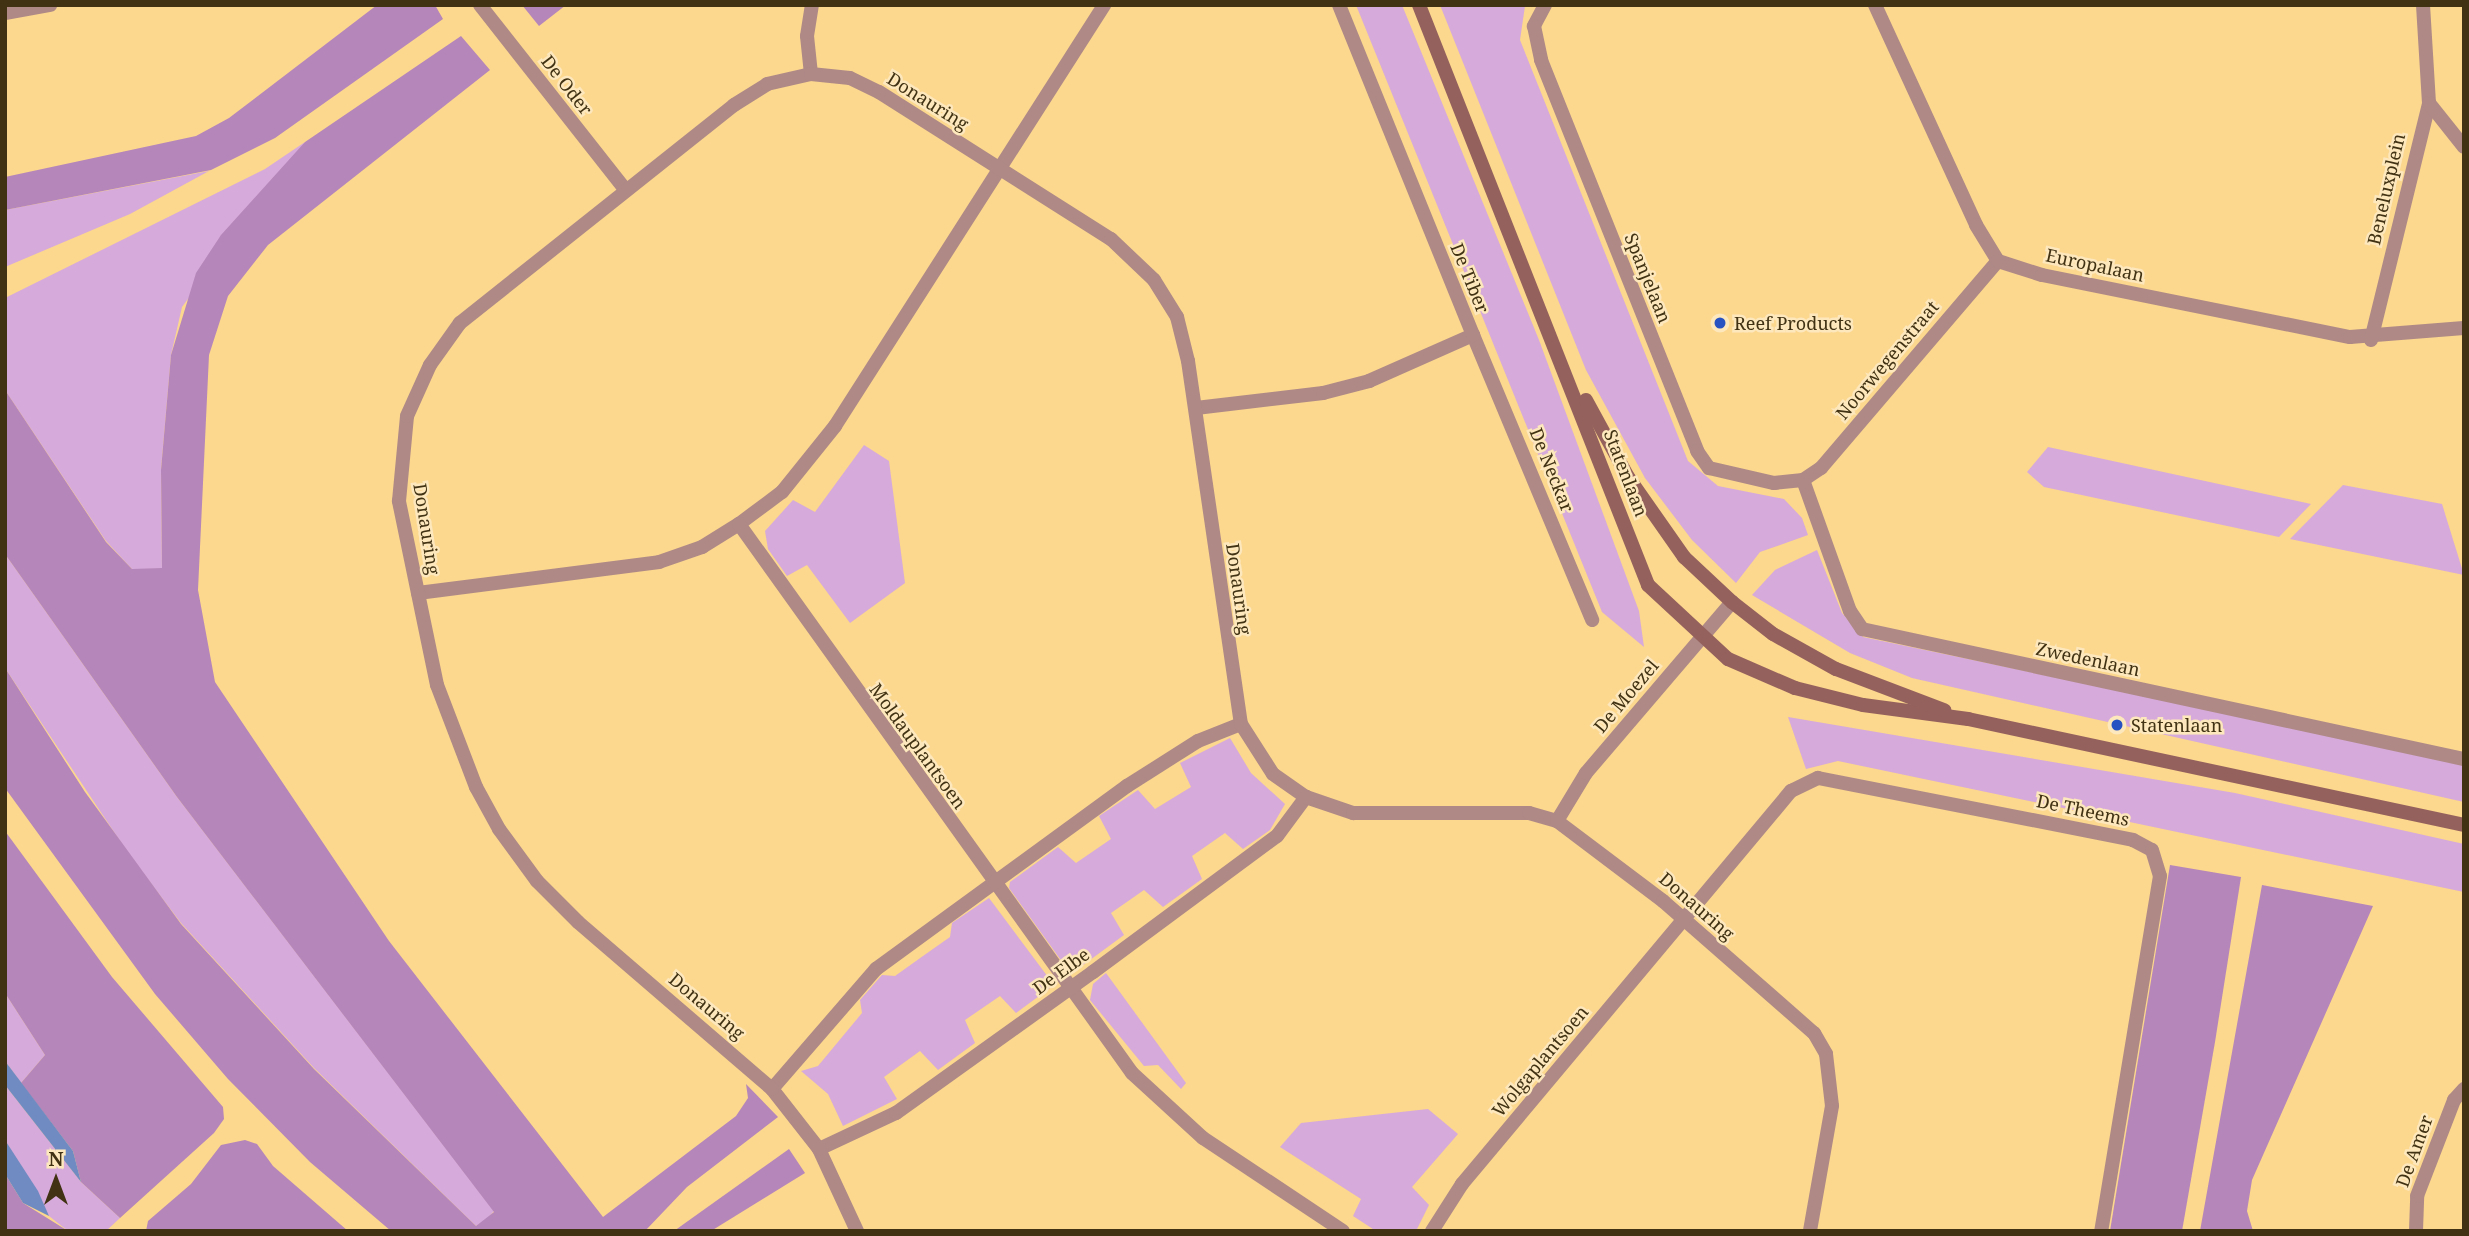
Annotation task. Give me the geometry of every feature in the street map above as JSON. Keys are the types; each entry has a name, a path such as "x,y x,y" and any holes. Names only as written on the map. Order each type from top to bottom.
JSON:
{"main road":[{"name":"Statenlaan","path":"1419,5 1560,354 1648,585 1701,638 1728,659 1795,688 1863,705 1968,719 2464,823"},
{"name":"Statenlaan","path":"1560,354 1628,477 1684,557 1732,602 1773,634 1836,669 1968,719"}],"street":[{"path":"5,13 50,5"},
{"name":"De Oder","path":"480,5 625,189"},
{"path":"811,74 807,36 812,5"},
{"path":"418,593 659,562 702,547 739,524 808,464 1104,5"},
{"name":"De Tiber","path":"1196,408 1323,393 1369,381 1473,335 1339,5"},
{"path":"1875,5 1976,225 1998,261"},
{"name":"Beneluxplein","path":"2371,340 2429,103 2423,5"},
{"name":"Spanjelaan","path":"1542,7 1534,40 1541,61 1697,451 1709,468 1728,476 1774,483 1803,480"},
{"name":"Donauring","path":"857,1231 819,1149 772,1088 578,922 537,881 499,829 453,735 418,593 399,473 407,416 430,365 460,323 625,189 767,84 811,74 850,78 879,92 1111,239 1154,280 1177,317 1196,408 1241,724 1273,774 1306,797 1353,813 1529,813 1557,821 1684,920 1814,1033 1826,1054 1832,1106 1810,1231"},
{"path":"2429,103 2464,147"},
{"name":"Europalaan","path":"1998,261 2042,275 2371,340 2464,328"},
{"name":"Noorwegenstraat","path":"1803,480 1821,468 1998,261"},
{"name":"De Neckar","path":"1473,335 1592,621"},
{"name":"Zwedenlaan","path":"1803,480 1850,611 1862,629 2464,759"},
{"name":"Moldauplantsoen","path":"739,524 1070,988"},
{"name":"De Moezel","path":"1557,821 1587,773 1732,602"},
{"path":"772,1088 876,969 992,881 1198,741 1241,724"},
{"name":"De Theems","path":"1684,920 1791,792 1818,778 2133,840 2152,850 2160,876 2101,1231"},
{"name":"De Elbe","path":"819,1149 896,1113 1070,988 1277,836 1306,797"},
{"name":"Wolgaplantsoen","path":"1432,1231 1462,1184 1684,920"},
{"path":"1070,988 1116,1053 1164,1106 1203,1138 1343,1231"},
{"name":"De Amer","path":"2416,1231 2417,1196 2454,1100 2464,1089"}],"shaded area":[{"path":"377,5 435,5 443,19 275,138 211,170 5,210 5,177 196,136 229,118"},
{"path":"522,5 566,5 539,26"},
{"path":"1356,5 1402,5 1539,340 1639,611 1644,647 1602,612"},
{"path":"1440,5 1525,6 1520,40 1688,461 1718,486 1784,499 1802,518 1808,535 1760,552 1736,583 1692,540 1645,478 1586,370"},
{"path":"461,36 490,70 268,245 228,296 209,355 198,590 215,682 389,941 603,1217 736,1116 748,1098 746,1084 778,1117 687,1187 645,1231 391,1231 310,1162 228,1079 155,994 5,788 5,668 85,792 181,924 314,1069 476,1226 494,1212 177,797 5,554 5,390 106,542 132,569 162,568 161,470 171,355 196,273 221,235 305,142"},
{"path":"305,142 182,307 171,355 161,469 162,569 132,569 106,541 5,390 5,298 265,169"},
{"path":"209,171 130,214 5,267 5,210"},
{"path":"864,445 889,461 905,583 850,623 807,565 787,576 768,549 765,531 793,500 815,512"},
{"path":"2048,447 2311,504 2279,537 2044,487 2027,472"},
{"path":"2343,485 2442,504 2464,575 2290,539"},
{"path":"1817,550 1842,613 1863,637 2464,763 2464,802 1912,678 1850,653 1752,595 1775,570"},
{"path":"5,554 177,797 494,1211 486,1220 476,1226 314,1068 181,923 128,853 5,668"},
{"path":"1788,717 2235,793 2464,844 2464,892 1838,761 1806,769"},
{"path":"1230,738 1251,773 1285,804 1270,830 1243,849 1225,833 1192,856 1202,879 1163,907 1144,890 1111,913 1124,935 1075,971 1068,970 1009,888 1010,882 1058,847 1076,863 1111,839 1099,816 1138,790 1155,809 1191,787 1180,763"},
{"path":"5,831 112,977 223,1107 224,1119 214,1133 120,1218 81,1182 73,1151 21,1083 45,1055 5,993"},
{"path":"2170,865 2241,877 2215,1042 2182,1231 2110,1231"},
{"path":"2262,885 2373,906 2252,1180 2247,1211 2253,1231 2200,1231"},
{"path":"989,898 1054,985 1016,1013 1000,996 965,1020 975,1043 938,1070 920,1051 884,1077 897,1099 843,1126 828,1094 801,1071 818,1066 862,1013 860,1000 882,975 895,976 950,937 952,923"},
{"path":"1106,973 1186,1083 1181,1089 1158,1065 1144,1066 1090,1000 1093,984"},
{"path":"5,993 45,1055 21,1083 5,1061"},
{"path":"5,1085 81,1182 120,1218 106,1231 68,1231 49,1216 5,1140"},
{"path":"1428,1109 1458,1134 1412,1187 1429,1205 1416,1231 1376,1231 1353,1216 1361,1199 1280,1147 1301,1123"},
{"path":"245,1140 257,1144 273,1166 348,1231 146,1231 148,1221 191,1184 221,1145"},
{"path":"789,1149 805,1173 711,1231 674,1231"},
{"path":"5,1174 23,1203 68,1231 5,1231"}],"water":[{"path":"5,1061 73,1151 81,1182 5,1085"},
{"path":"5,1140 38,1191 49,1216 23,1203 5,1174"}],"place":[{"name":"Reef Products","path":"1720,323"},
{"name":"Statenlaan","path":"2117,725"}]}
